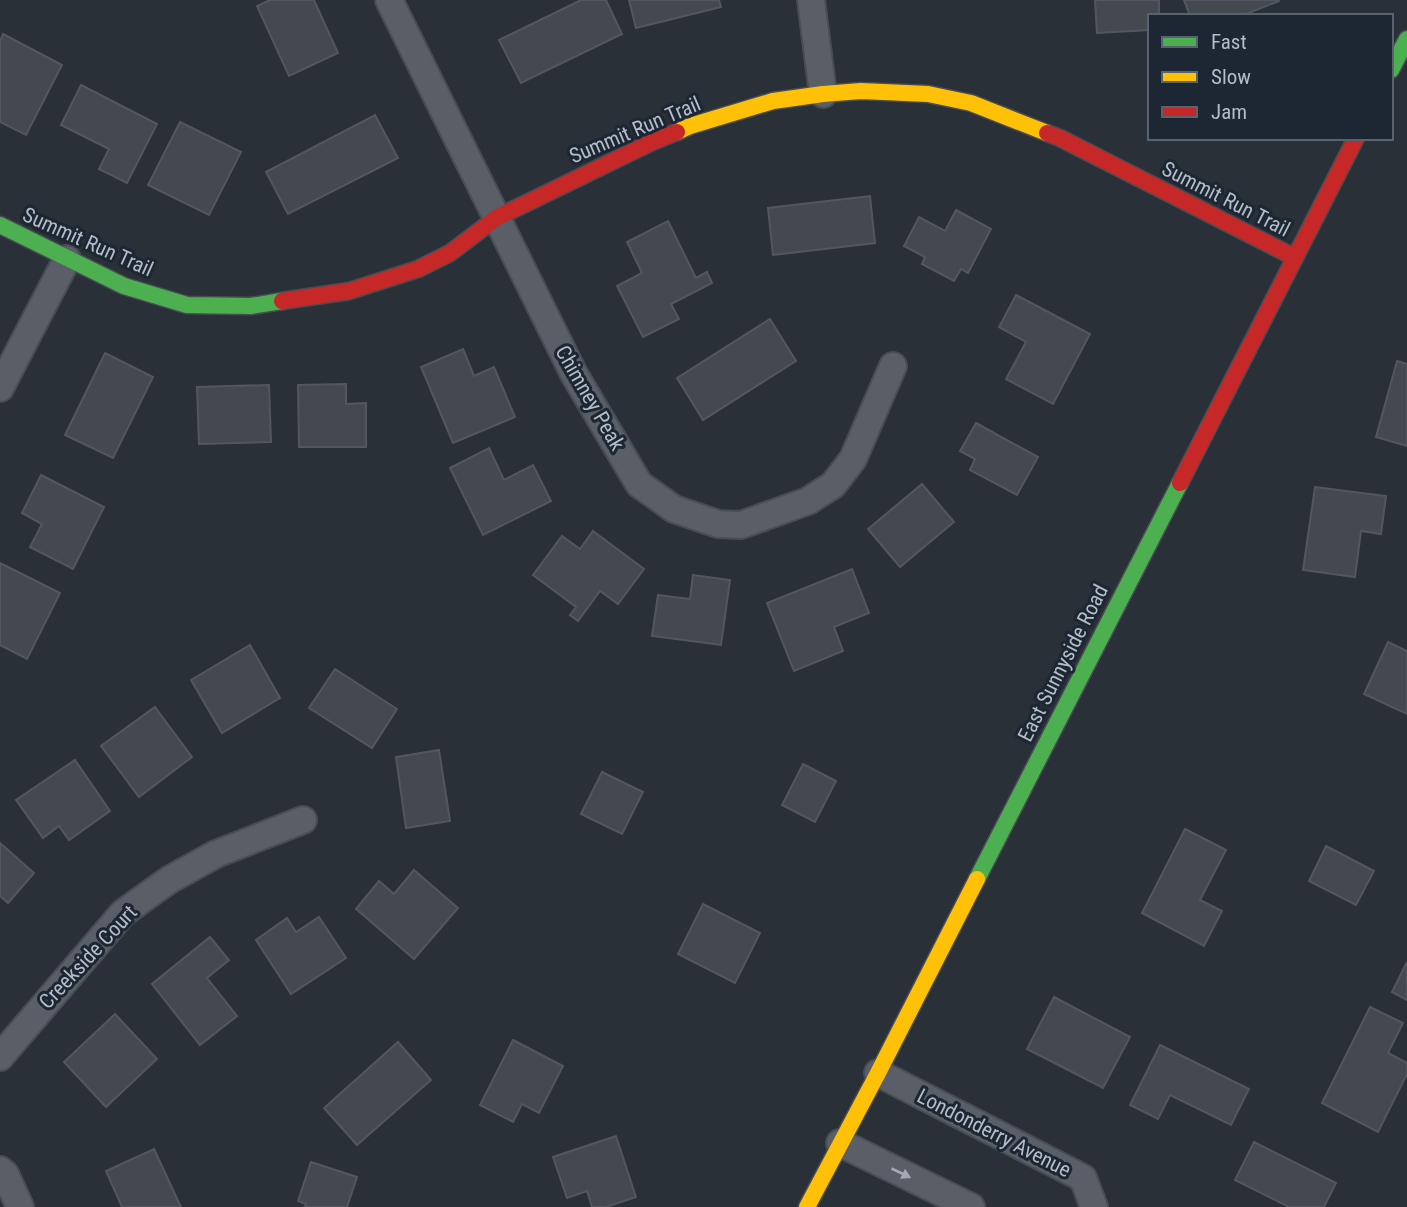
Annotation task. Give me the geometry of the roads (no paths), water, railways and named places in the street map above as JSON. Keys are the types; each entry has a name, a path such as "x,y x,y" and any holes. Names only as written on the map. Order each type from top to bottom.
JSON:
{"street":[{"name":"Chimney Peak","path":"389,0 574,374 639,484 674,509 718,524 741,525 808,501 833,485 853,459 893,366"},
{"path":"811,0 824,94"},
{"path":"1393,66 1407,40"},
{"name":"Summit Run Trail","path":"0,225 124,286 187,305 251,306 349,291 418,269 450,253 496,218 690,126 773,101 861,91 928,94 971,103 1060,138 1294,257"},
{"name":"East Sunnyside Road","path":"807,1207 1355,140"},
{"path":"0,387 66,259"},
{"name":"Creekside Court","path":"0,1056 123,913 169,880 216,854 303,820"},
{"name":"Londonderry Avenue","path":"878,1073 1083,1178 1094,1207"},
{"path":"840,1143 971,1207"},
{"path":"0,1170 5,1174 20,1207"}]}
